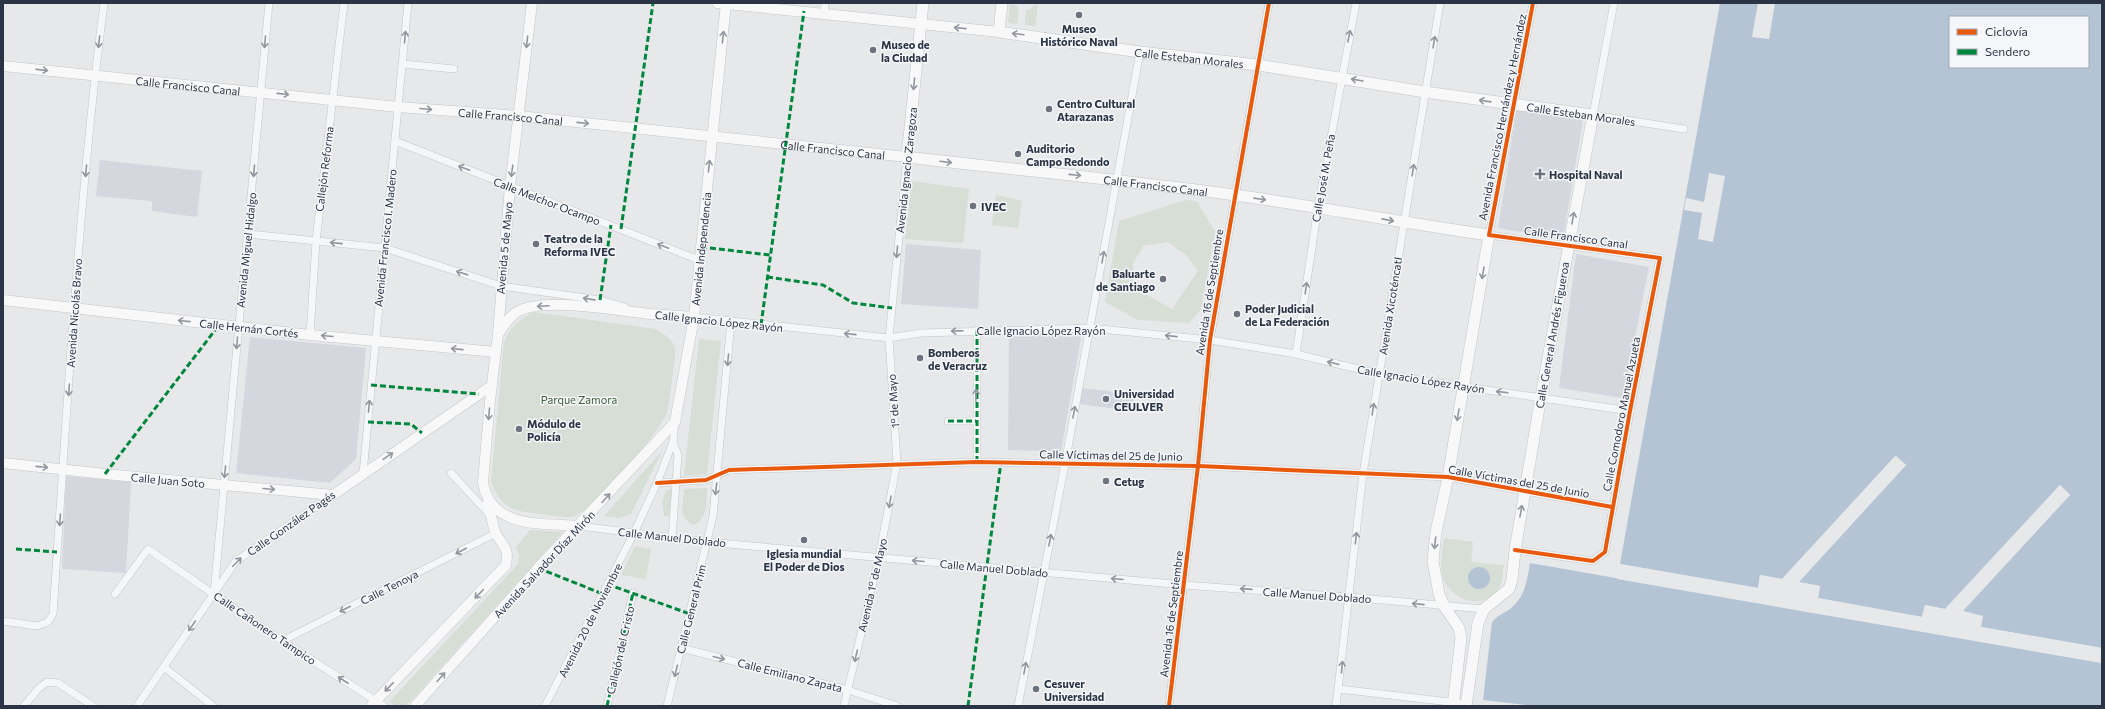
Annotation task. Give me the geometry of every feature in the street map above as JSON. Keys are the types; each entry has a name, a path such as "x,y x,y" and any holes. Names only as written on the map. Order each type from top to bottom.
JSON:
{"main road":[{"name":"Avenida 5 de Mayo","path":"492,517 483,482 491,386 498,334 510,186 532,3"},
{"name":"Calle Esteban Morales","path":"723,3 825,8 920,24 999,32 1140,52 1258,66 1425,92 1593,115"},
{"name":"Avenida Independencia","path":"675,422 694,317 712,136 723,3"},
{"name":"Avenida Ignacio Zaragoza","path":"907,157 922,3"},
{"path":"999,32 1002,3"},
{"name":"Calle Francisco Canal","path":"3,66 333,99 398,107 519,116 1117,179 1318,207 1404,223 1489,235"},
{"name":"Calle General Andrés Figueroa","path":"1484,609 1509,589 1512,580 1515,550 1541,396 1593,115"},
{"name":"Avenida Francisco Hernández y Hernández","path":"1453,705 1461,638 1458,628 1444,606 1436,579 1433,561 1436,532 1448,477 1489,235"},
{"name":"Calle Hernán Cortés","path":"3,300 74,310 310,335 496,352"},
{"name":"Calle Ignacio López Rayón","path":"498,334 508,320 518,311 535,307 572,305 694,317"},
{"name":"Calle González Pagés","path":"333,494 491,386"},
{"name":"Avenida Salvador Díaz Mirón","path":"416,706 533,574 675,422"},
{"name":"Calle Juan Soto","path":"3,463 224,486 333,494"},
{"name":"Avenida 5 de Mayo","path":"485,493 492,506"},
{"name":"Calle Manuel Doblado","path":"492,506 506,517"},
{"path":"377,704 506,565 508,554 502,541 496,533 492,517"},
{"name":"Calle Manuel Doblado","path":"492,517 506,517 520,521 579,526"},
{"path":"1466,705 1475,634 1484,609"}],"street":[{"name":"Avenida Nicolás Bravo","path":"3,621 37,626 48,622 53,614 74,310 94,76 104,3"},
{"name":"Avenida Miguel Hidalgo","path":"214,594 269,3"},
{"name":"Callejón Reforma","path":"310,335 316,241 344,3"},
{"name":"Avenida Francisco I. Madero","path":"363,473 408,3"},
{"name":"Avenida 16 de Septiembre","path":"1169,706 1198,466 1210,340 1234,195 1269,3"},
{"name":"Calle José M. Peña","path":"1296,354 1318,207 1340,78 1356,3"},
{"name":"Avenida Xicoténcatl","path":"1336,706 1363,474 1440,3"},
{"name":"Avenida Francisco Hernández y Hernández","path":"1489,235 1515,105 1533,3"},
{"name":"Calle General Andrés Figueroa","path":"1593,115 1614,3"},
{"path":"1018,706 1065,464 1140,52"},
{"path":"403,64 454,69"},
{"name":"Calle Esteban Morales","path":"1593,115 1684,129"},
{"name":"Calle Melchor Ocampo","path":"395,141 699,260"},
{"name":"Avenida Ignacio Zaragoza","path":"889,338 907,157"},
{"name":"Calle Ignacio López Rayón","path":"248,234 385,248 501,286 600,300 640,312"},
{"name":"Calle Francisco Canal","path":"1489,235 1660,258"},
{"name":"Calle Comodoro Manuel Azueta","path":"1515,550 1593,562 1605,552 1630,410 1660,258"},
{"name":"Calle Ignacio López Rayón","path":"694,317 889,338 921,333 977,330 1090,328 1210,340 1296,354 1379,374 1463,387 1541,396 1630,410"},
{"name":"Calle General Prim","path":"667,706 707,542 718,475 731,321"},
{"path":"976,462 977,330"},
{"name":"1º de Mayo","path":"889,338 897,463"},
{"path":"948,421 976,421"},
{"name":"Avenida Independencia","path":"634,533 657,483 673,442 675,422"},
{"path":"672,538 678,455 673,442"},
{"name":"Calle Víctimas del 25 de Junio","path":"657,483 706,480 729,470 897,463 976,462 1198,466 1448,477 1612,507"},
{"name":"Avenida 1º de Mayo","path":"844,706 880,557 897,463"},
{"path":"451,472 492,517"},
{"name":"Calle González Pagés","path":"137,706 236,562 333,494"},
{"name":"Calle Manuel Doblado","path":"579,526 707,542 1184,585 1484,609"},
{"name":"Calle Tenoya","path":"282,641 496,533"},
{"name":"Avenida 20 de Noviembre","path":"546,706 634,533"},
{"name":"Calle Cañonero Tampico","path":"115,594 148,549 377,704"},
{"name":"Callejón del Cristo","path":"607,706 633,593"},
{"name":"Calle Emiliano Zapata","path":"681,648 848,690 897,706"},
{"path":"164,667 214,706"},
{"path":"24,706 38,689 47,682 58,683 93,706"},
{"path":"1339,689 1453,705 1466,705"}],"shaded area":[{"name":"Hospital Naval","path":"1517,108 1583,120 1563,239 1498,228"},
{"path":"100,160 202,171 197,217 152,211 152,201 96,196"},
{"path":"906,244 981,250 978,309 901,304"},
{"path":"1576,254 1649,267 1623,398 1559,388"},
{"path":"1082,333 1061,451 1008,450 1009,334"},
{"path":"250,337 366,348 356,459 330,483 236,473"},
{"name":"Universidad CEULVER","path":"1081,388 1134,394 1132,411 1079,404"},
{"path":"66,476 131,482 126,573 62,569"}],"green space":[{"path":"1010,5 1016,5 1019,10 1017,24 1008,23"},
{"path":"1038,5 1035,26 1025,25 1026,10 1030,10 1033,6"},
{"path":"912,181 969,189 963,243 905,239"},
{"path":"996,195 1022,201 1018,228 992,225"},
{"path":"1186,200 1197,201 1215,232 1201,309 1189,323 1138,320 1105,302 1119,221","holes":["1168,242 1186,255 1198,271 1172,309 1133,287 1133,264 1143,246"]},
{"name":"Parque Zamora","path":"534,312 656,329 670,339 675,348 668,407 662,422 653,436 611,484 585,510 572,517 525,512 512,508 502,501 494,489 491,481 504,342 516,324"},
{"path":"699,339 721,341 707,474 684,476"},
{"path":"663,450 631,514 619,518 604,516"},
{"path":"707,488 704,514 699,522 694,525 686,519 684,514 684,489"},
{"path":"666,490 672,490 669,517 664,516 662,502"},
{"path":"530,530 563,532 406,706 396,706 389,702 518,564 519,555 516,547"},
{"path":"1444,538 1473,542 1471,562 1504,565 1501,584 1495,593 1480,601 1471,601 1454,594 1443,578 1441,569"},
{"path":"635,546 651,549 646,579 621,575"}],"water":[{"path":"1720,3 2102,3 2102,648 1981,627 1982,616 1962,611 2070,495 2060,485 1945,609 1925,605 1922,617 1818,598 1820,586 1798,582 1906,465 1896,456 1782,579 1760,575 1758,588 1620,564"},
{"path":"1530,563 2102,663 2102,706 1534,706 1483,700 1492,622 1498,616 1510,609 1519,599 1526,582"},
{"path":"1479,567 1487,570 1490,578 1487,586 1479,589 1471,586 1468,578 1471,570"}],"pier":[{"path":"1758,3 1775,3 1769,39 1752,37"},
{"path":"1709,173 1725,176 1713,242 1698,239 1702,213 1684,210 1686,198 1704,202"},
{"path":"1895,456 1906,465 1799,582 1820,586 1818,598 1922,617 1925,605 1945,609 2060,485 2070,495 1963,611 1983,616 1981,627 2102,648 2102,650 1980,629 1980,617 1960,612 2067,495 2060,488 1945,611 1926,608 1924,618 1922,619 1818,600 1816,598 1818,588 1797,584 1797,581 1903,465 1896,459 1782,581 1762,577 1760,588 1758,590 1620,566 1620,564 1758,588 1760,575 1782,579"},
{"path":"1618,577 2102,661 2102,663 1617,579"}],"marked path":[{"path":"621,229 653,3"},
{"path":"761,325 804,11"},
{"path":"600,300 611,225"},
{"path":"701,247 770,255"},
{"path":"767,277 823,285 853,303 892,308"},
{"path":"105,474 219,325"},
{"path":"977,330 977,462"},
{"path":"371,385 479,394"},
{"path":"948,421 976,421"},
{"path":"368,422 411,424 422,433"},
{"path":"968,706 1001,462"},
{"path":"16,549 57,552"},
{"path":"538,568 603,594"},
{"path":"607,584 690,614"},
{"path":"607,706 633,593"}],"cycle path":[{"path":"1169,706 1198,466 1210,340 1269,3"},
{"path":"1515,550 1593,561 1605,552 1630,411 1660,258 1489,235 1533,3"},
{"path":"657,483 706,480 729,470 977,462 1198,466 1448,477 1612,507"}],"place":[{"name":"Museo Histórico Naval","path":"1079,15"},
{"name":"Museo de la Ciudad","path":"873,50"},
{"name":"Centro Cultural Atarazanas","path":"1049,109"},
{"name":"Auditorio Campo Redondo","path":"1018,154"},
{"name":"Hospital Naval","path":"1540,174"},
{"name":"IVEC","path":"973,206"},
{"name":"Teatro de la Reforma IVEC","path":"536,244"},
{"name":"Baluarte de Santiago","path":"1163,279"},
{"name":"Poder Judicial de La Federación","path":"1237,314"},
{"name":"Bomberos de Veracruz","path":"920,358"},
{"name":"Universidad CEULVER","path":"1106,399"},
{"name":"Módulo de Policía","path":"519,429"},
{"name":"Cetug","path":"1106,481"},
{"name":"Iglesia mundial El Poder de Dios","path":"804,540"},
{"name":"Cesuver Universidad","path":"1036,689"}]}
